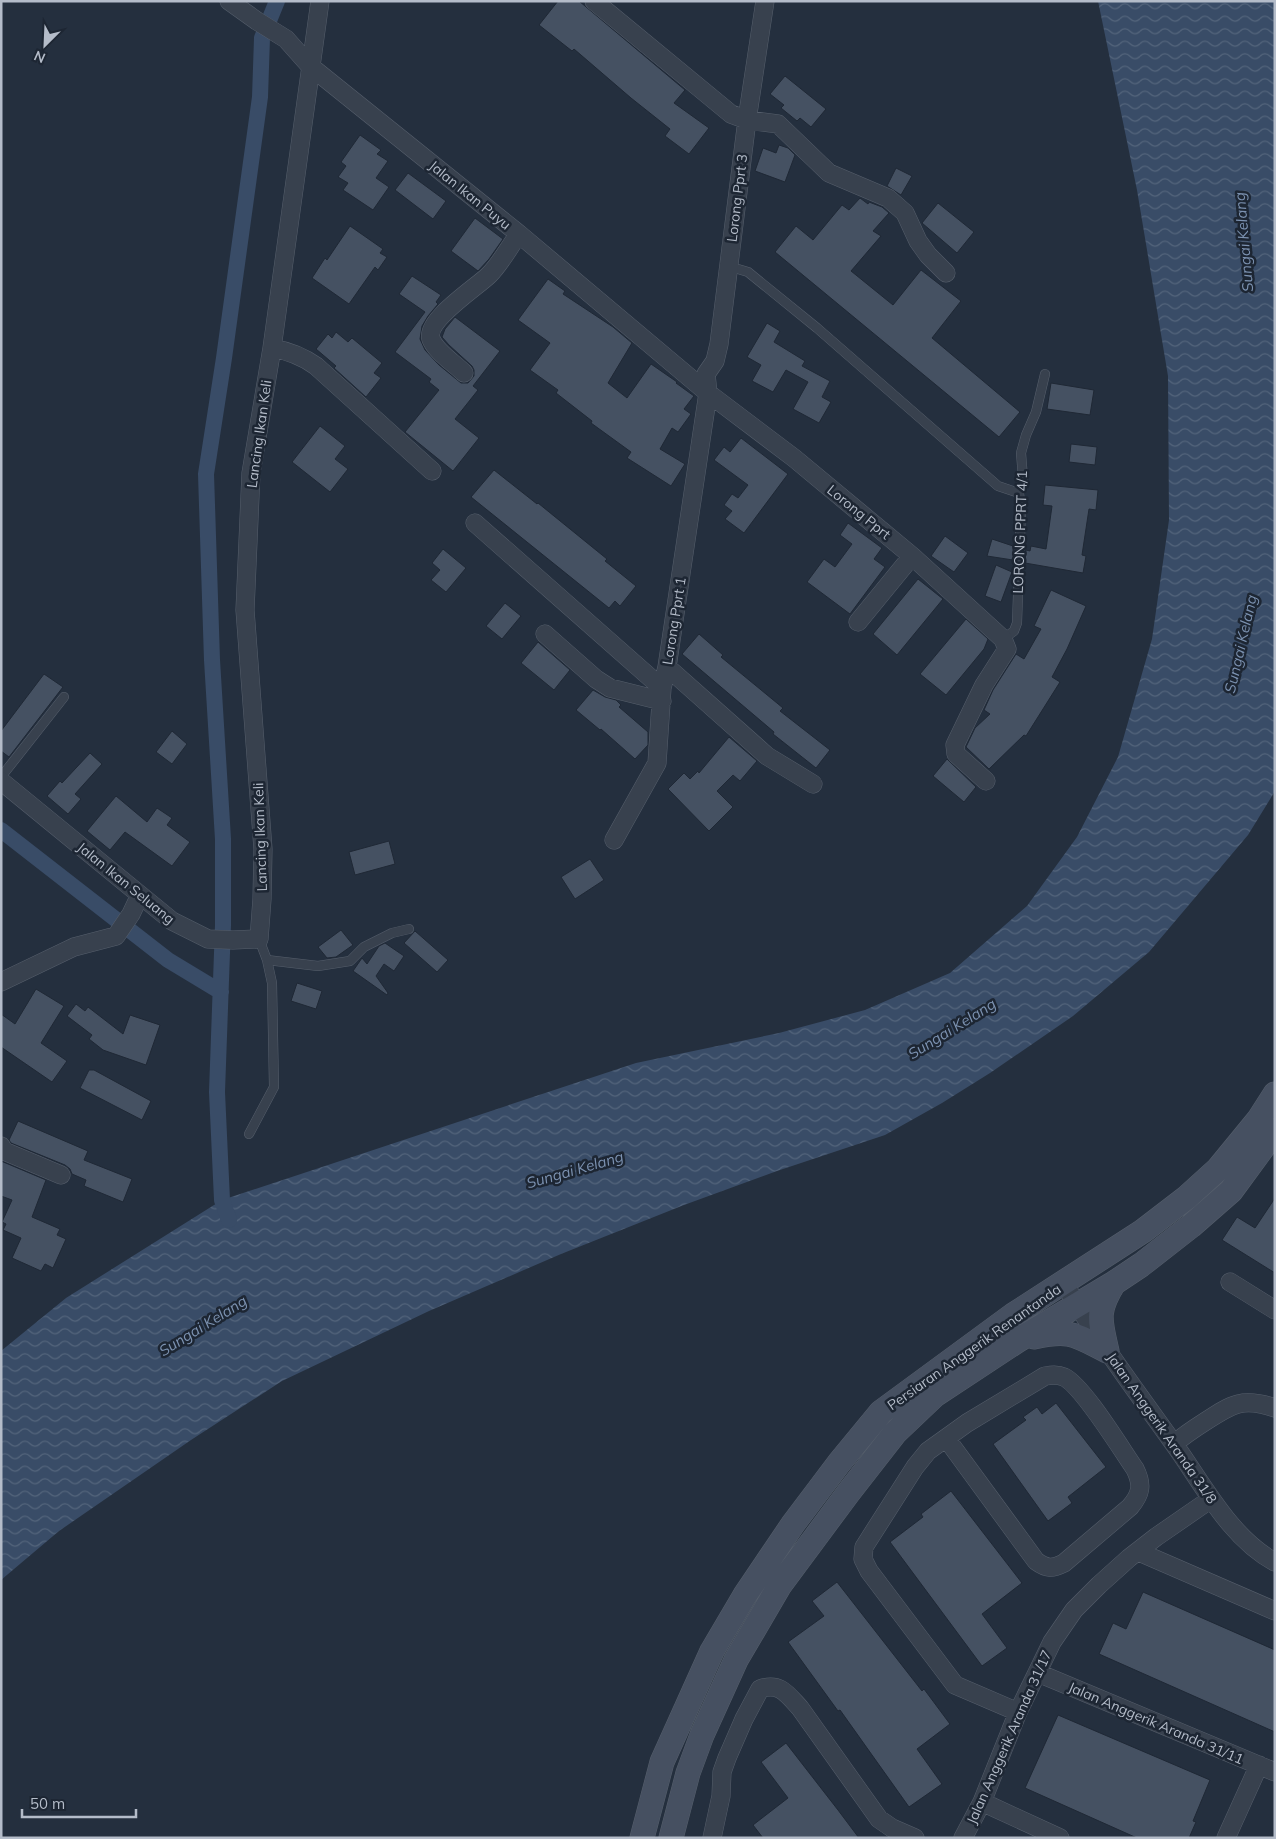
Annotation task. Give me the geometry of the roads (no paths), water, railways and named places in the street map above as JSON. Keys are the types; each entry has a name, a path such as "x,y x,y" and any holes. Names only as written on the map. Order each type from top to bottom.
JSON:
{"main road":[{"name":"Persiaran Anggerik Renantanda","path":"642,1838 662,1762 712,1651 744,1594 793,1524 839,1463 881,1412 1013,1315 1143,1231 1186,1198 1218,1169 1259,1119 1275,1094"},
{"name":"Persiaran Anggerik Renantanda","path":"671,1838 688,1773 702,1735 736,1660 780,1585 848,1492 895,1433 935,1395 1017,1341 1114,1283 1141,1265 1184,1231 1231,1191 1275,1131"},
{"path":"1108,1351 1100,1314 1104,1300 1114,1283"},
{"path":"1017,1341 1060,1332 1073,1334 1108,1351"},
{"path":"679,1723 702,1735"}],"street":[{"name":"Jalan Ikan Puyu","path":"229,1 286,39 310,66 519,234 708,392"},
{"name":"Lancing Ikan Keli","path":"259,939 263,849 246,610 250,473 272,348 320,1"},
{"path":"594,1 731,114 747,120 778,124 830,173 888,198 905,213 918,241 928,255 946,273"},
{"name":"Lorong Pprt 3","path":"708,392 706,374 715,361 720,344 728,266 764,1"},
{"path":"464,372 437,349 431,338 432,329 443,314 490,274 519,234"},
{"path":"272,348 292,352 316,366 432,470"},
{"name":"Lorong Pprt","path":"708,392 794,458 912,556 1003,639"},
{"name":"Lorong Pprt 1","path":"614,840 657,763 662,695 708,392"},
{"path":"475,523 662,695"},
{"path":"858,622 912,556"},
{"path":"545,634 596,680 610,688 662,695"},
{"name":"LORONG PPRT 4/1","path":"986,781 956,754 955,745 984,685 1007,649 1003,639"},
{"path":"667,667 767,756 813,784"},
{"name":"Jalan Ikan Seluang","path":"1,781 172,921 208,938 233,940 259,939"},
{"path":"1,982 74,947 116,936 131,914 140,895"},
{"path":"1,1146 4,1151 60,1175"},
{"path":"1230,1282 1275,1310"},
{"name":"Jalan Anggerik Aranda 31/8","path":"1064,1283 1108,1351 1211,1499 1249,1544 1275,1562"},
{"path":"946,1438 1036,1561 1046,1568 1053,1568 1064,1564 1130,1507 1138,1497 1140,1479 1135,1469 1080,1391 1064,1377 1045,1376 946,1438 928,1451 915,1467 864,1547 864,1559 870,1570 955,1685 1018,1712"},
{"path":"1174,1444 1229,1406 1253,1402 1275,1408"},
{"name":"Jalan Anggerik Aranda 31/17","path":"963,1838 982,1802 1018,1712 1052,1642 1074,1610 1099,1584 1156,1537 1211,1499"},
{"path":"1139,1552 1275,1611"},
{"name":"Jalan Anggerik Aranda 31/11","path":"1038,1673 1267,1769"},
{"path":"712,1838 721,1796 722,1772 734,1740 760,1689 770,1686 778,1687 800,1708 879,1819 892,1828 915,1838"},
{"path":"1226,1838 1267,1769"},
{"path":"982,1802 1060,1838"}],"lane":[{"path":"728,266 748,272 818,328 998,486 1019,493"},
{"name":"LORONG PPRT 4/1","path":"1003,639 1014,631 1016,623 1021,510 1019,493 1023,478 1020,454 1036,412 1045,374"},
{"path":"1,777 64,697"},
{"path":"267,960 318,966 350,961 364,947 392,933 409,929"},
{"path":"249,1134 274,1087 272,983 267,960 259,939"}],"water":[{"name":"Sungai Kelang","path":"1098,1 1275,1 1275,791 1248,835 1149,952 1073,1016 990,1073 942,1103 885,1135 777,1171 684,1205 561,1254 429,1311 282,1381 191,1440 59,1531 1,1580 1,1351 66,1298 222,1200 636,1063 779,1033 865,1010 950,973 1027,906 1077,837 1118,757 1152,639 1169,520 1168,376 1137,190"}],"waterway":[{"path":"229,1220 222,1200 217,1092 223,925 223,839 212,660 206,474 260,97 262,38 277,1"},
{"path":"1,830 168,960 221,992"}]}
